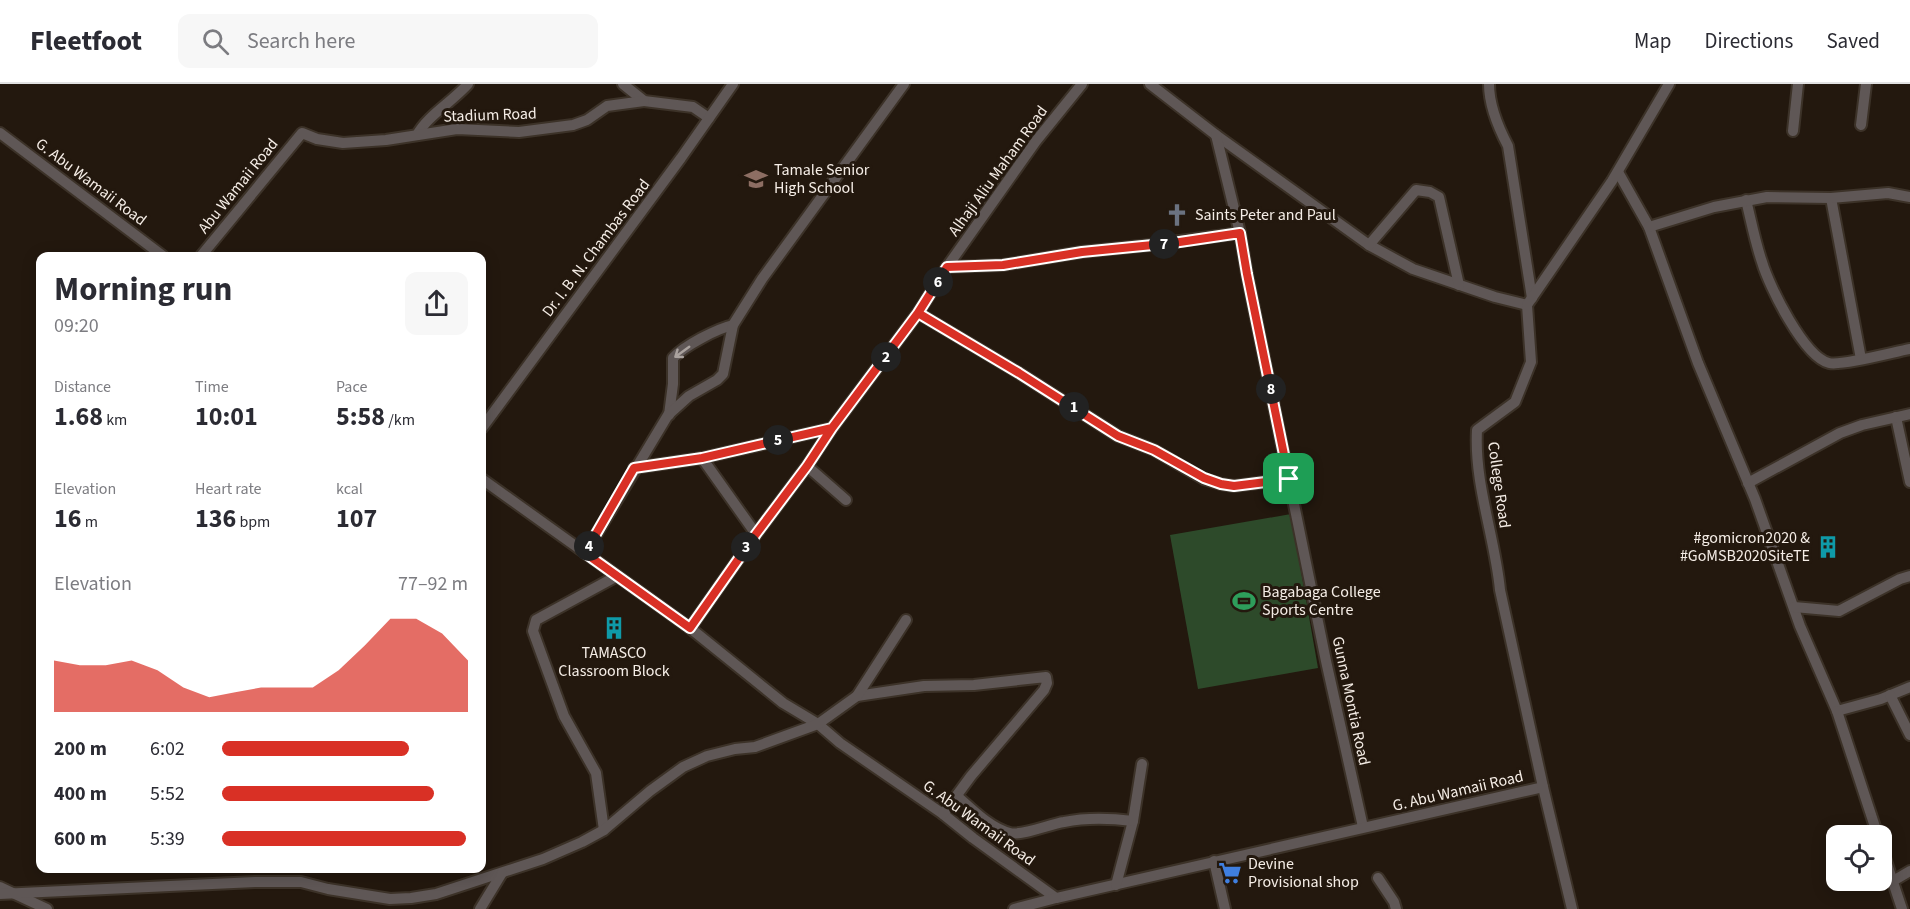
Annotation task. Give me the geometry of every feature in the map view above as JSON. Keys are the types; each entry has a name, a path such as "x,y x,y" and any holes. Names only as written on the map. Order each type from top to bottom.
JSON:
{"street":[{"name":"Stadium Road","path":"417,135 426,121 447,105 468,84"},
{"path":"623,84 644,101"},
{"name":"Dr. I. B. N. Chambas Road","path":"486,423 733,84"},
{"path":"585,553 634,468 668,415 689,396 723,374 733,325 762,279 904,84"},
{"name":"Alhaji Aliu Maham Road","path":"690,628 832,428 918,313 947,267 1036,141 1082,84"},
{"path":"1150,84 1216,135 1369,245 1402,264 1459,285 1529,302"},
{"path":"1489,84 1491,104 1498,128 1508,146 1529,302"},
{"path":"1529,302 1618,172 1669,84"},
{"path":"1793,131 1798,84"},
{"path":"1861,125 1866,84"},
{"name":"Stadium Road","path":"299,135 306,133 317,139 343,142 457,129 519,132 573,125 587,120 607,106 644,101 693,107 709,118"},
{"name":"G. Abu Wamaii Road","path":"0,133 158,252"},
{"name":"Abu Wamaii Road","path":"204,252 299,135"},
{"name":"Gunna Montia Road","path":"1216,135 1240,233 1289,479 1363,827"},
{"path":"1618,172 1649,227 1698,363 1748,483 1794,607 1837,711 1874,825"},
{"path":"1369,245 1416,190 1430,192 1439,197 1459,285"},
{"path":"1649,227 1714,207 1767,197 1832,198 1888,193 1910,197"},
{"path":"1832,198 1862,359"},
{"path":"1746,200 1762,263 1791,324 1806,345 1828,363 1910,349"},
{"path":"947,267 1003,265 1082,252 1173,243 1240,233"},
{"name":"College Road","path":"1529,302 1531,362 1515,402 1477,430 1476,447 1492,547 1498,566 1500,590 1572,909"},
{"path":"918,313 1019,373 1118,436 1154,450 1204,478 1234,486 1289,479"},
{"path":"668,415 673,384 673,358 718,328 733,325"},
{"path":"1748,483 1840,433 1862,425 1910,414"},
{"path":"1896,417 1910,482"},
{"path":"634,468 702,458 832,428"},
{"path":"702,458 756,534"},
{"path":"807,466 846,500"},
{"name":"G. Abu Wamaii Road","path":"486,482 690,628 783,703 818,724 840,743 944,814 973,838 1056,898 1543,787"},
{"path":"604,830 596,773 564,716 533,631 536,620 617,576"},
{"path":"1794,607 1839,611 1910,576"},
{"path":"0,887 20,901 175,884 301,882 328,889 390,899 436,894 543,860 604,830 650,791 683,767 706,756 755,747 818,724 857,696 906,620"},
{"path":"857,696 924,686 974,685 1046,677 1047,683 1044,690 971,776 944,814"},
{"path":"1837,711 1910,687"},
{"path":"1890,695 1910,735"},
{"path":"1116,885 1133,821 1142,764"},
{"path":"957,796 988,821 1003,830 1016,834 1090,818 1133,821"},
{"path":"1214,861 1225,909"},
{"path":"1893,881 1910,871"},
{"path":"480,909 502,873"},
{"path":"1378,878 1396,909"},
{"path":"1892,878 1902,909"},
{"path":"0,894 47,909"},
{"path":"1014,909 1056,898"}],"green space":[{"name":"Bagabaga College Sports Centre","path":"1291,514 1318,668 1198,689 1170,535"}],"place":[{"name":"Tamale Senior High School","path":"756,179"},
{"name":"Saints Peter and Paul","path":"1177,215"},
{"name":"#gomicron2020 & #GoMSB2020SiteTE","path":"1828,547"},
{"name":"Bagabaga College Sports Centre","path":"1244,601"},
{"name":"TAMASCO Classroom Block","path":"614,628"},
{"name":"Devine Provisional shop","path":"1230,873"}],"route":[{"path":"1289,479 1234,486 1204,478 1154,450 1118,436 1076,408 918,313 832,428 690,628 585,553 634,468 702,458 832,428 881,364 918,313 947,267 1003,265 1082,252 1173,243 1240,233 1289,479"}]}
